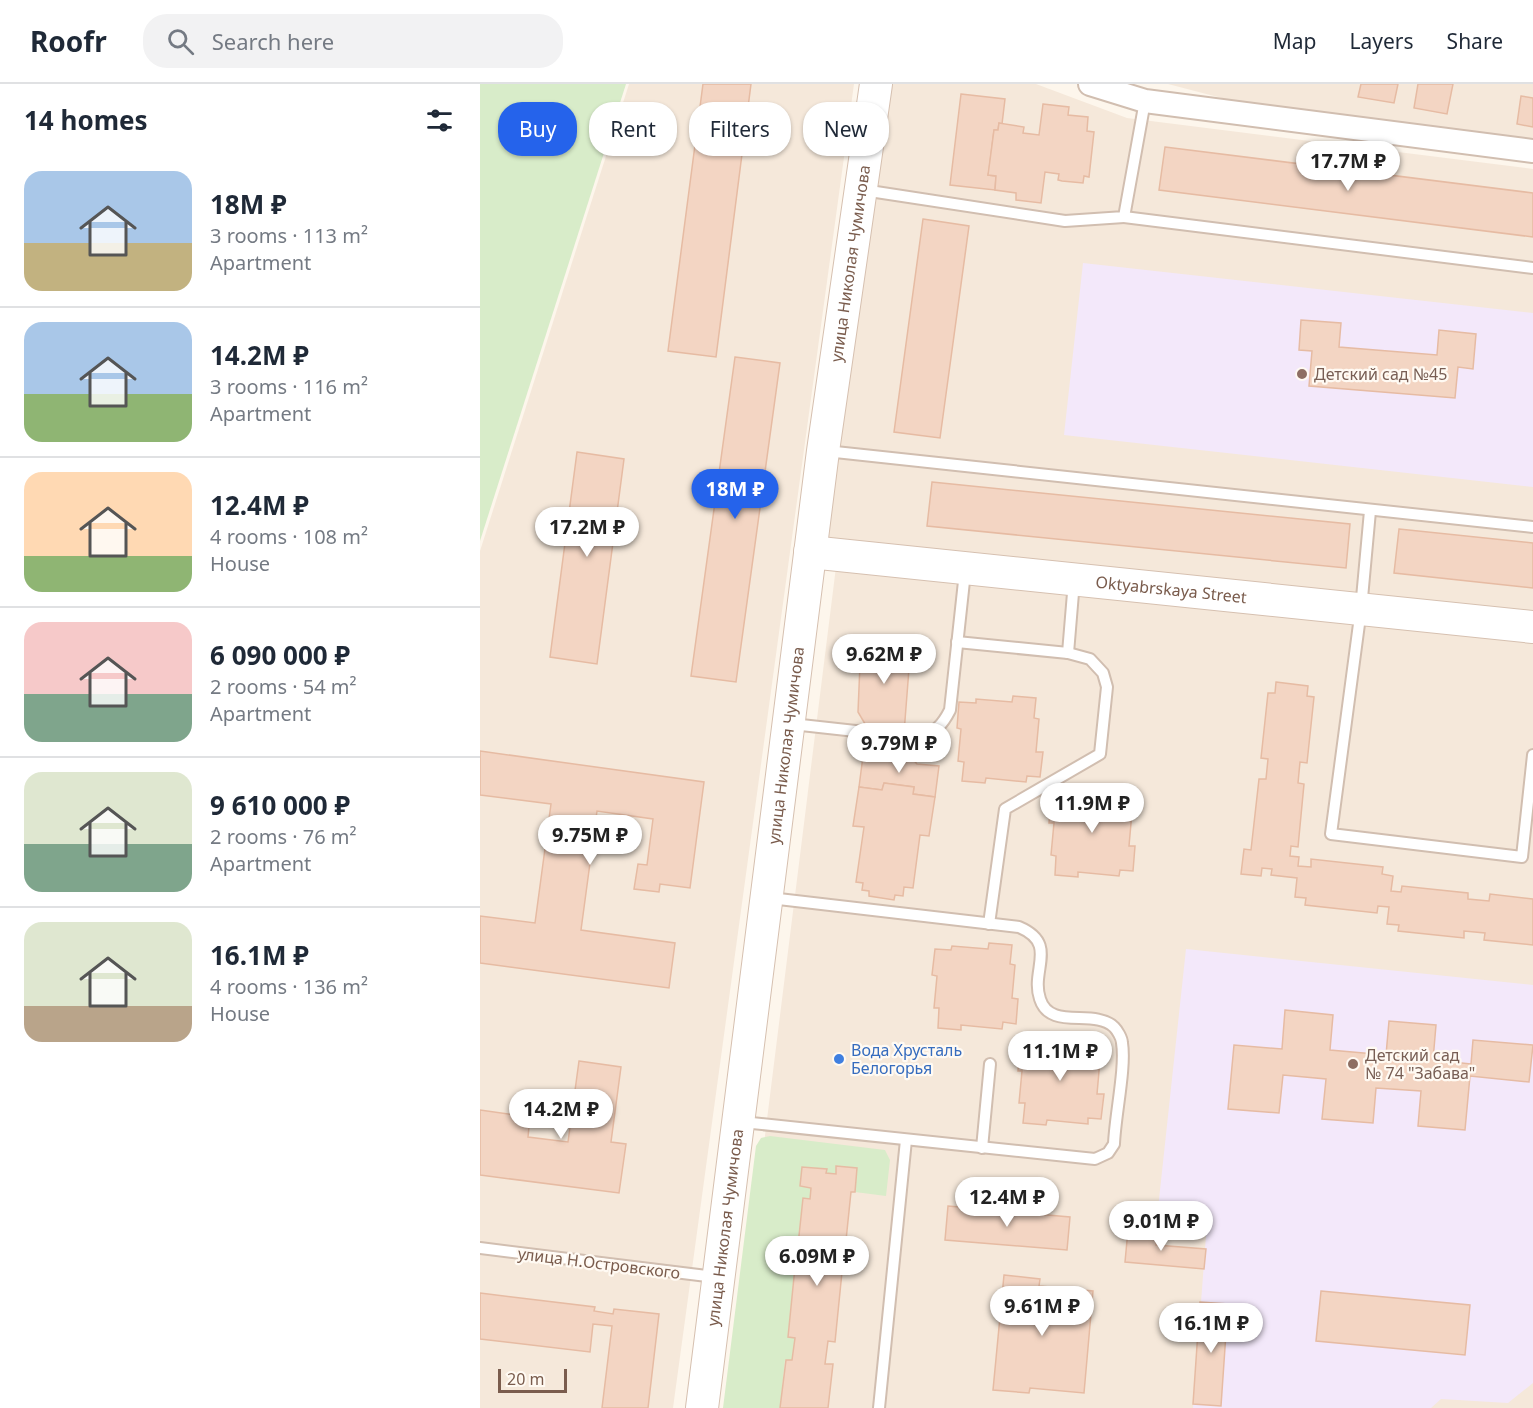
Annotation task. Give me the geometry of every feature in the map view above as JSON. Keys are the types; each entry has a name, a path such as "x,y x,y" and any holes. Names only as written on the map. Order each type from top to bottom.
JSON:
{"street":[{"name":"улица Николая Чумичова","path":"702,1408 823,451 876,84"},
{"path":"1097,85 1145,101 1533,151"},
{"name":"Oktyabrskaya Street","path":"810,552 1533,627"}],"lane":[{"path":"1124,217 1145,101"},
{"path":"862,190 1065,221 1124,217 1533,268"},
{"path":"823,451 1533,527"},
{"path":"1370,511 1361,609 1331,834 1522,857 1533,755"},
{"path":"789,724 919,738 934,732 944,724 950,710 966,568"},
{"path":"1068,653 1074,579"},
{"path":"957,642 1068,653 1090,659 1102,673 1107,687 1100,754 1005,809 989,924"},
{"path":"738,1122 1095,1159 1108,1153 1114,1144 1122,1041 1113,1026 1100,1020 1059,1016 1048,1010 1040,1000 1042,955 1038,941 1030,932 1018,927 767,898"},
{"path":"982,1148 990,1064"},
{"path":"879,1408 906,1140"},
{"name":"улица Н.Островского","path":"480,1248 719,1277"}],"shaded area":[{"path":"629,84 854,84 852,102 803,102 803,156 844,156 673,1408 480,1408 480,551 606,156 677,156 677,102 623,102"},
{"path":"887,84 1036,84 1127,118 1533,169 1533,621 827,545 878,156 889,156 889,102 885,102"},
{"path":"1168,84 1533,84 1533,141 1237,102"},
{"name":"Детский сад №45","path":"1083,263 1533,313 1533,487 1064,435"},
{"path":"837,559 1533,639 1533,1408 731,1408"},
{"name":"Детский сад № 74 \"Забава\"","path":"1186,949 1533,985 1533,1383 1508,1403 1441,1399 1431,1408 1193,1408 1207,1223 1157,1218"}],"green space":[{"path":"480,84 626,84 620,102 589,102 589,156 603,156 480,541"},
{"path":"770,1136 885,1150 890,1160 886,1196 855,1192 857,1168 837,1166 836,1174 826,1173 827,1169 802,1167 800,1186 811,1188 810,1199 803,1198 798,1244 805,1246 802,1268 795,1268 788,1336 795,1338 792,1360 785,1360 780,1408 723,1408 756,1146 761,1138"}],"building":[{"path":"703,84 751,84 749,102 701,102"},
{"path":"1361,84 1398,84 1394,103 1358,97"},
{"path":"1418,84 1453,84 1447,114 1414,108"},
{"path":"961,94 1005,99 1002,124 999,123 998,130 994,130 988,175 996,176 995,190 950,185"},
{"path":"1521,96 1533,98 1533,127 1517,124"},
{"path":"1043,104 1069,107 1068,115 1088,117 1087,131 1094,132 1089,177 1084,176 1083,183 1062,181 1058,180 1059,174 1045,172 1041,203 1016,200 1016,193 995,190 996,176 988,175 994,130 998,130 999,123 1024,127 1023,133 1039,135"},
{"path":"1165,147 1533,193 1533,237 1159,190"},
{"path":"694,156 742,156 716,357 668,351"},
{"path":"923,219 969,226 940,438 894,432"},
{"path":"1301,320 1341,323 1339,347 1437,355 1439,330 1476,334 1473,369 1458,367 1455,398 1309,386 1312,351 1299,350"},
{"path":"735,357 780,363 736,682 691,676"},
{"path":"577,452 624,459 597,664 550,657"},
{"path":"932,482 1350,524 1346,568 927,526"},
{"path":"1399,529 1533,543 1533,588 1394,573"},
{"path":"861,640 911,643 904,733 868,729 858,712"},
{"path":"1276,682 1308,686 1307,696 1314,697 1307,763 1300,762 1298,783 1304,784 1298,847 1291,846 1290,856 1299,857 1298,866 1311,867 1311,859 1383,867 1382,874 1393,876 1391,891 1401,892 1402,886 1468,893 1468,899 1489,901 1490,894 1533,899 1533,945 1484,940 1485,933 1464,931 1464,938 1398,931 1399,925 1387,924 1389,907 1378,906 1377,913 1305,905 1306,898 1295,897 1297,878 1271,875 1272,869 1262,868 1261,876 1241,874 1244,849 1251,850 1259,779 1266,779 1268,759 1261,758 1268,693 1275,693"},
{"path":"1013,696 1036,698 1034,718 1039,719 1036,752 1043,752 1040,777 1027,776 1026,782 986,778 985,783 962,781 964,762 958,761 961,729 957,728 959,702 976,703 976,699 1012,702"},
{"path":"480,751 704,782 690,888 660,884 659,892 634,889 638,864 647,865 653,819 597,811 581,930 675,943 669,988 480,963 480,916 535,923 551,804 480,795"},
{"path":"902,753 909,755 917,764 939,766 935,797 913,794 914,787 884,783 882,790 859,787 863,756 886,759"},
{"path":"884,783 914,787 913,794 935,797 929,836 920,835 913,888 904,887 903,896 895,895 894,900 869,896 869,891 862,890 863,883 856,882 864,827 853,826 859,787 882,790"},
{"path":"1105,790 1129,792 1127,812 1132,812 1129,846 1135,846 1133,871 1120,870 1119,876 1078,872 1078,877 1055,875 1056,856 1051,855 1054,823 1049,823 1051,796 1068,797 1069,793 1105,796"},
{"path":"989,943 1012,945 1010,964 1015,965 1012,998 1018,999 1016,1024 1003,1022 1002,1029 961,1025 961,1030 938,1028 939,1008 934,1008 937,976 932,975 935,949 951,950 952,946 988,949"},
{"path":"1285,1010 1333,1015 1330,1050 1386,1055 1389,1021 1436,1025 1433,1060 1471,1064 1473,1040 1533,1045 1529,1082 1470,1076 1465,1130 1418,1126 1421,1091 1376,1088 1373,1123 1322,1119 1326,1079 1283,1075 1279,1113 1228,1109 1234,1045 1282,1049"},
{"path":"1074,1038 1097,1040 1095,1060 1100,1060 1097,1094 1104,1094 1101,1119 1088,1118 1088,1124 1047,1120 1046,1125 1023,1123 1025,1103 1019,1103 1022,1071 1018,1071 1020,1044 1037,1045 1037,1041 1073,1044"},
{"path":"579,1061 621,1067 611,1142 626,1144 619,1193 480,1175 480,1110 530,1117 528,1137 568,1142"},
{"path":"836,1166 857,1168 855,1192 851,1192 845,1250 837,1249 835,1272 842,1272 835,1342 828,1341 825,1364 833,1364 828,1408 780,1408 786,1360 792,1360 795,1338 788,1337 795,1267 802,1268 805,1246 798,1245 803,1198 810,1199 811,1188 800,1186 802,1167 827,1169 826,1173 836,1174"},
{"path":"948,1206 1070,1217 1067,1250 945,1240"},
{"path":"1128,1230 1157,1233 1156,1245 1206,1249 1204,1269 1125,1262"},
{"path":"1004,1275 1040,1279 1039,1286 1093,1291 1084,1393 1030,1388 1029,1393 993,1390"},
{"path":"1321,1291 1470,1305 1465,1355 1316,1341"},
{"path":"480,1293 595,1307 594,1311 613,1314 614,1309 659,1314 648,1408 602,1408 612,1326 593,1324 590,1352 480,1339"},
{"path":"1200,1302 1228,1304 1221,1406 1193,1404"}],"place":[{"name":"Детский сад №45","path":"1302,374"},
{"name":"Вода Хрусталь Белогорья","path":"839,1059"},
{"name":"Детский сад № 74 \"Забава\"","path":"1353,1064"}]}
